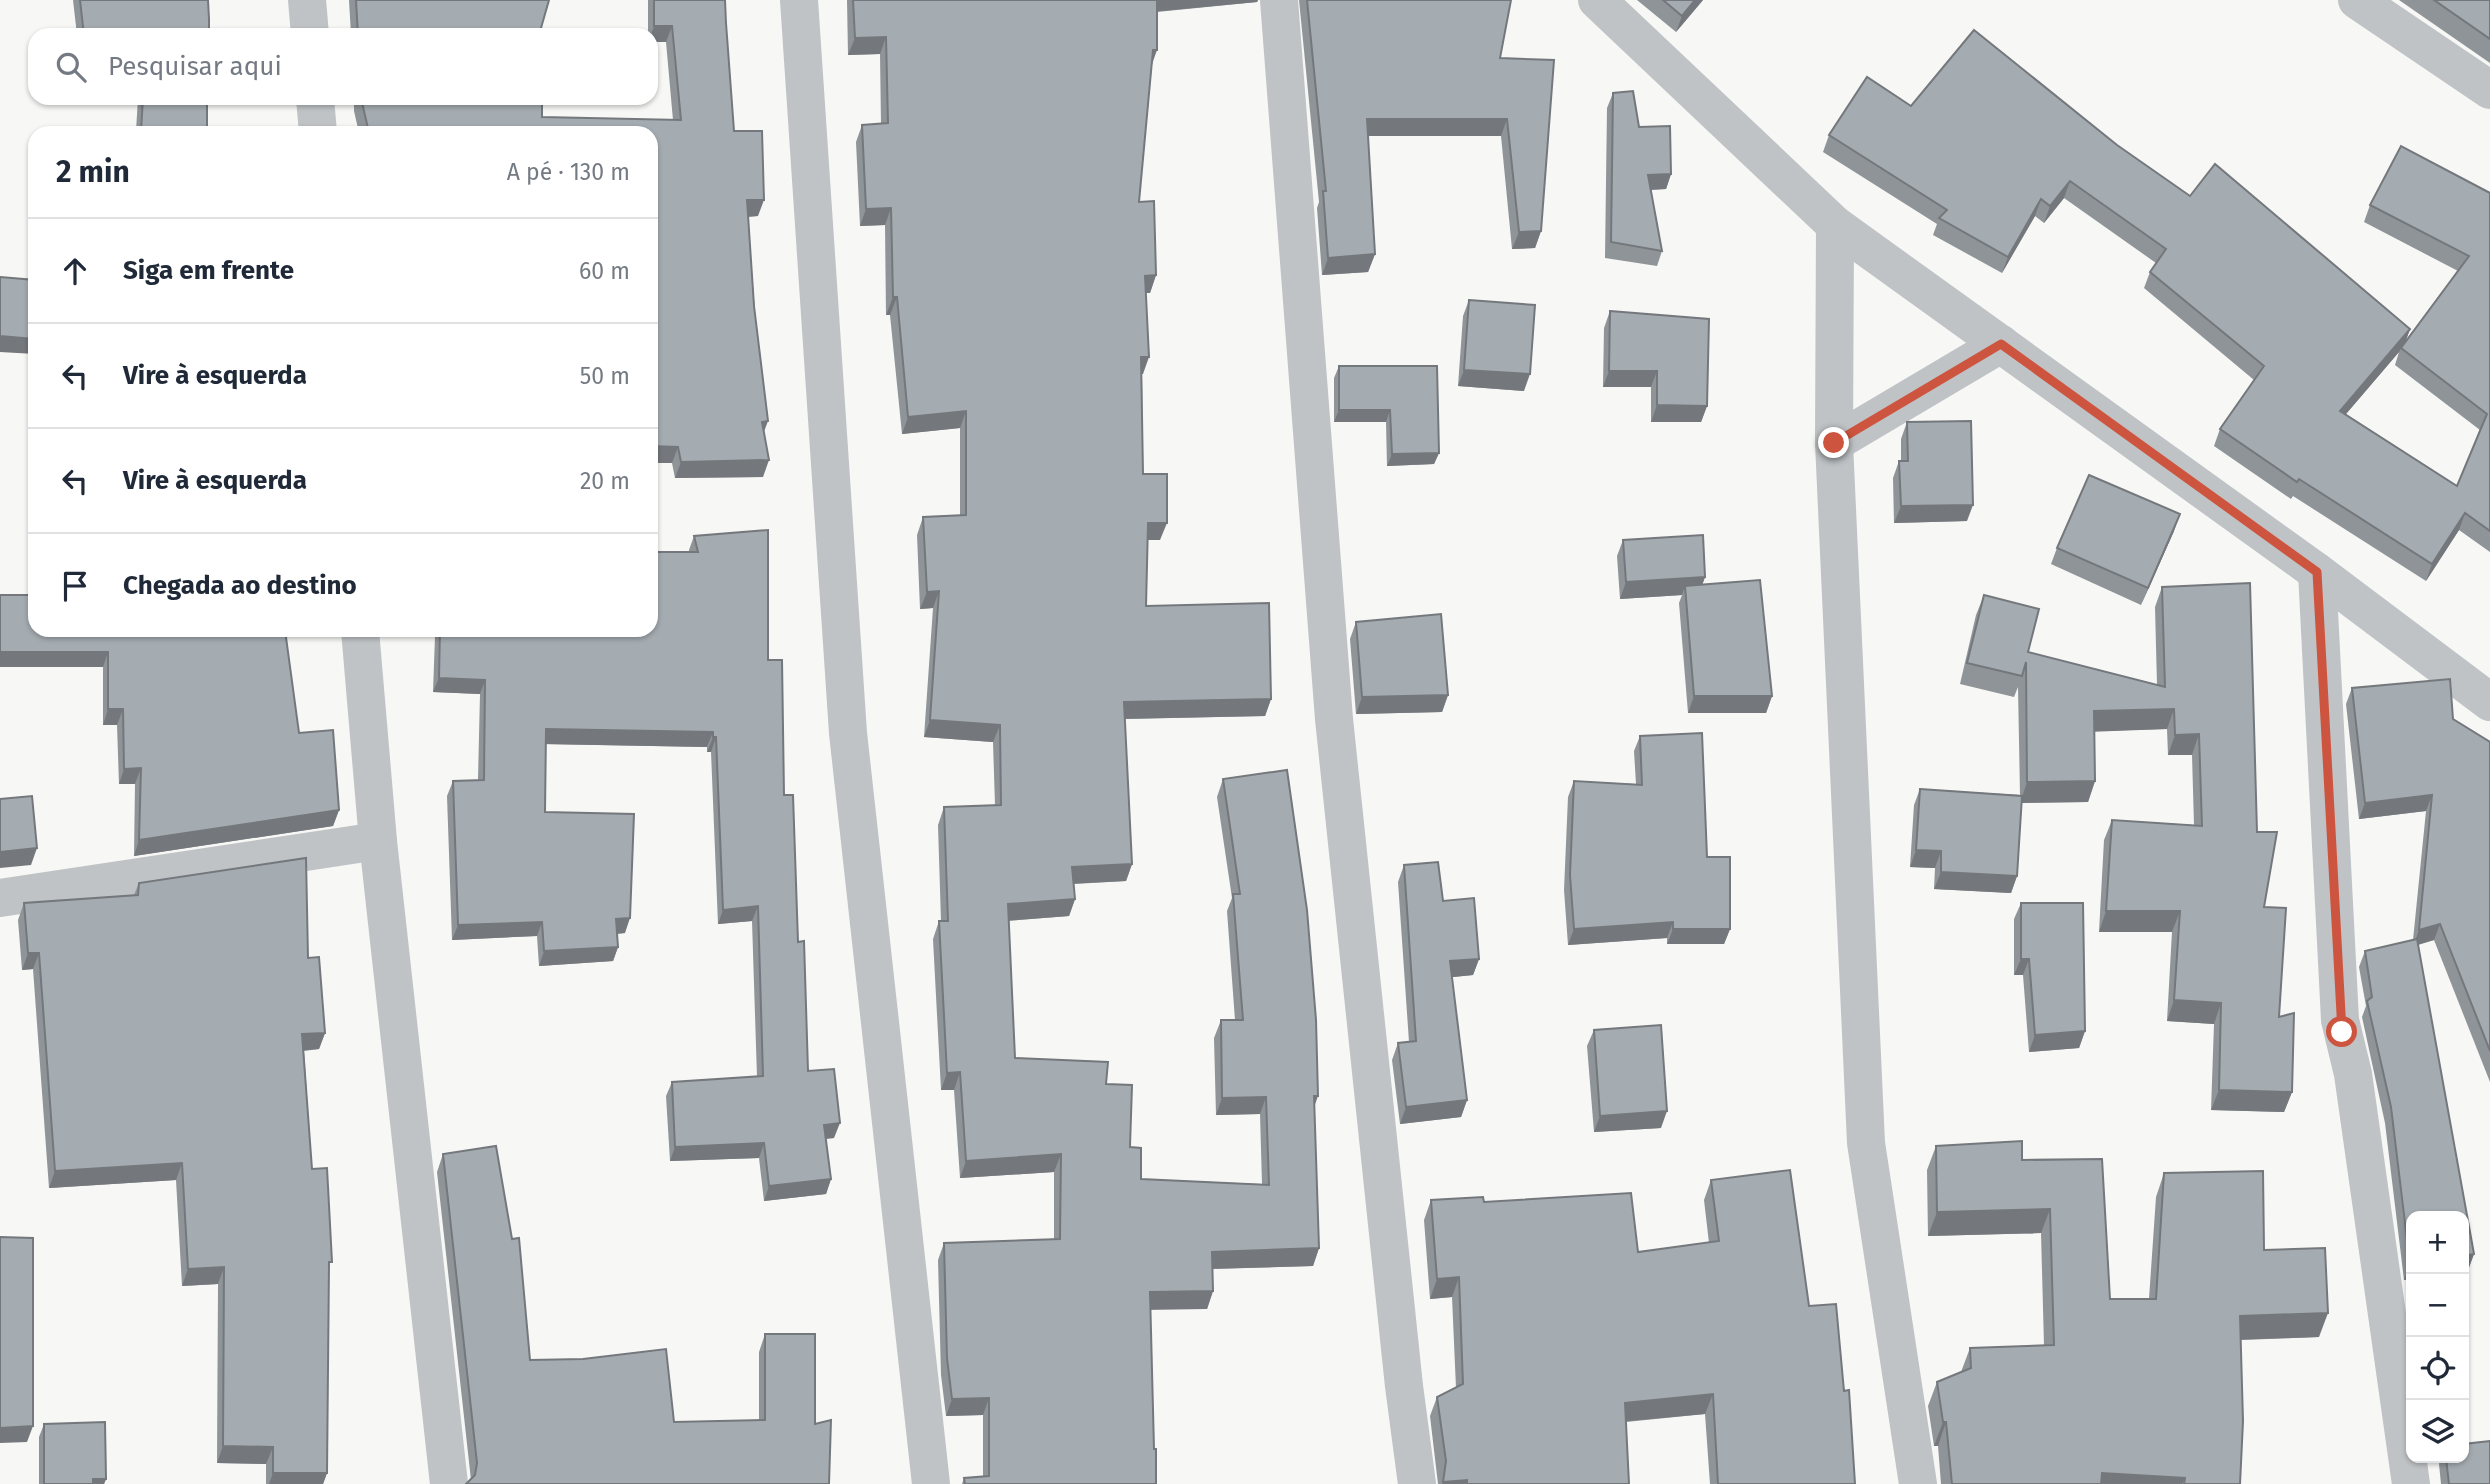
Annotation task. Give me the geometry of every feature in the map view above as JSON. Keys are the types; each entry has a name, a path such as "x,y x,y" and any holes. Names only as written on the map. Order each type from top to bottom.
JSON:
{"street":[{"path":"307,0 309,28"},
{"path":"799,0 848,733 931,1484"},
{"path":"1279,0 1334,719 1402,1372 1418,1484"},
{"path":"1597,0 1835,225 2317,572 2490,702"},
{"path":"2357,0 2490,90"},
{"path":"316,105 317,126"},
{"path":"1835,225 1834,443 1866,1143 1918,1484"},
{"path":"1834,443 2001,344"},
{"path":"2317,572 2340,1020 2353,1074 2411,1484"},
{"path":"361,637 378,841 449,1484"},
{"path":"0,898 378,841"}],"building":[{"path":"80,0 208,0 209,28 83,28"},
{"path":"356,0 549,0 541,28 358,28"},
{"path":"654,0 725,0 734,131 762,131 764,200 747,200 754,306 768,421 762,422 769,460 681,462 678,447 658,446 658,126 367,126 363,105 542,105 542,117 681,120 672,26 654,26"},
{"path":"853,0 1157,0 1157,50 1153,50 1139,202 1154,201 1156,275 1145,276 1149,357 1141,357 1143,474 1167,474 1167,523 1148,523 1146,606 1269,603 1271,699 1124,702 1132,864 1072,867 1075,899 1008,904 1015,1058 1108,1062 1106,1084 1132,1085 1130,1147 1141,1148 1141,1179 1269,1185 1266,1097 1222,1098 1221,1020 1243,1020 1233,894 1240,894 1223,779 1287,770 1307,910 1316,1020 1318,1096 1314,1096 1319,1248 1212,1252 1213,1291 1150,1292 1156,1484 965,1484 964,1478 989,1476 989,1398 952,1399 947,1358 944,1243 1060,1239 1061,1154 966,1161 960,1072 947,1073 939,921 948,921 944,807 1001,805 1000,725 930,720 939,591 927,592 923,517 966,515 966,411 908,417 897,297 893,297 891,208 866,209 862,125 888,123 886,37 855,38"},
{"path":"1307,0 1511,0 1500,58 1554,60 1541,231 1519,232 1507,119 1367,119 1375,254 1328,258 1323,191 1326,191"},
{"path":"1663,0 1695,0 1682,16"},
{"path":"2434,0 2490,0 2490,39"},
{"path":"1974,30 2117,145 2190,196 2215,164 2410,329 2340,411 2457,486 2487,414 2401,348 2469,256 2370,205 2401,146 2490,193 2490,531 2465,513 2432,564 2299,479 2297,482 2220,429 2264,366 2150,272 2166,249 2070,181 2050,206 2041,199 2008,257 1939,218 1947,210 1829,135 1867,77 1911,106"},
{"path":"1633,91 1639,127 1670,126 1671,174 1648,175 1662,251 1611,242 1613,93"},
{"path":"143,105 207,105 207,126 141,126"},
{"path":"0,277 28,279 28,338 0,336"},
{"path":"1469,300 1535,305 1530,374 1464,370"},
{"path":"1610,311 1709,319 1707,406 1657,405 1657,371 1609,371"},
{"path":"1339,366 1437,366 1439,453 1392,454 1390,410 1339,410"},
{"path":"1971,421 1973,505 1901,506 1899,461 1908,461 1907,422"},
{"path":"2089,475 2180,514 2148,588 2057,548"},
{"path":"768,530 768,660 782,660 784,795 793,795 798,942 804,941 808,1071 834,1069 840,1123 824,1125 831,1179 769,1186 764,1143 675,1147 672,1082 763,1076 758,906 723,910 716,737 713,737 713,732 546,729 545,812 634,814 630,918 616,919 618,947 544,951 542,922 458,925 453,781 484,780 485,680 439,678 440,637 658,637 658,552 698,552 694,536"},
{"path":"1703,535 1705,577 1626,582 1623,540"},
{"path":"1760,580 1772,696 1694,696 1685,586"},
{"path":"2250,583 2257,832 2277,832 2264,907 2286,908 2279,1017 2294,1013 2292,1092 2219,1090 2221,1003 2174,1000 2180,911 2106,911 2112,820 2202,826 2199,734 2175,735 2174,709 2094,711 2095,781 2027,782 2026,662 2022,676 1967,663 1984,595 2039,609 2028,652 2165,687 2162,587"},
{"path":"0,595 28,595 28,637 286,637 299,733 333,730 339,810 139,840 141,768 124,769 123,709 108,709 108,652 0,652"},
{"path":"1441,614 1448,695 1362,697 1356,622"},
{"path":"2450,679 2453,719 2490,742 2490,1051 2440,924 2419,930 2432,795 2365,803 2352,688"},
{"path":"1702,733 1707,857 1730,857 1730,929 1673,929 1673,922 1574,929 1570,875 1574,781 1642,785 1640,736"},
{"path":"1920,789 2022,796 2017,876 1941,872 1941,851 1916,850"},
{"path":"32,796 37,848 0,852 0,799"},
{"path":"306,858 308,958 319,957 325,1033 302,1034 312,1169 327,1168 332,1262 329,1262 327,1473 273,1473 273,1447 223,1446 224,1267 188,1269 182,1163 55,1171 39,953 28,953 24,903 138,895 139,883"},
{"path":"1438,862 1443,901 1474,898 1479,959 1450,961 1467,1100 1406,1107 1398,1043 1416,1041 1404,865"},
{"path":"2021,903 2083,903 2085,1031 2035,1035 2029,959 2021,959"},
{"path":"2417,939 2466,1211 2406,1211 2406,1231 2391,1107 2367,1001 2372,997 2365,951"},
{"path":"1661,1025 1667,1111 1600,1116 1594,1030"},
{"path":"2022,1141 2022,1160 2102,1159 2110,1299 2156,1299 2164,1173 2263,1171 2264,1250 2325,1248 2328,1313 2240,1316 2243,1421 2240,1484 2184,1484 2185,1478 2102,1473 2101,1484 1952,1484 1946,1422 1943,1422 1937,1382 1971,1368 1970,1348 2054,1345 2050,1209 1937,1212 1936,1146"},
{"path":"496,1146 512,1239 519,1238 530,1360 583,1359 666,1349 674,1422 765,1420 765,1334 815,1334 815,1424 831,1420 829,1484 466,1484 475,1475 477,1463 443,1154"},
{"path":"1790,1170 1809,1306 1836,1304 1844,1391 1849,1390 1855,1484 1718,1484 1713,1394 1625,1403 1629,1484 1467,1484 1467,1480 1443,1482 1446,1461 1437,1397 1463,1384 1459,1277 1437,1279 1431,1200 1483,1197 1484,1202 1631,1193 1638,1252 1719,1241 1711,1180"},
{"path":"2469,1226 2474,1254 2469,1255"},
{"path":"0,1237 33,1238 33,1426 0,1428"},
{"path":"105,1422 106,1479 93,1479 93,1484 44,1484 44,1424"},
{"path":"2490,1441 2490,1484 2449,1484 2447,1463 2469,1463 2469,1443"}],"route":[{"path":"1834,443 2001,344 2317,572 2342,1032"}]}
